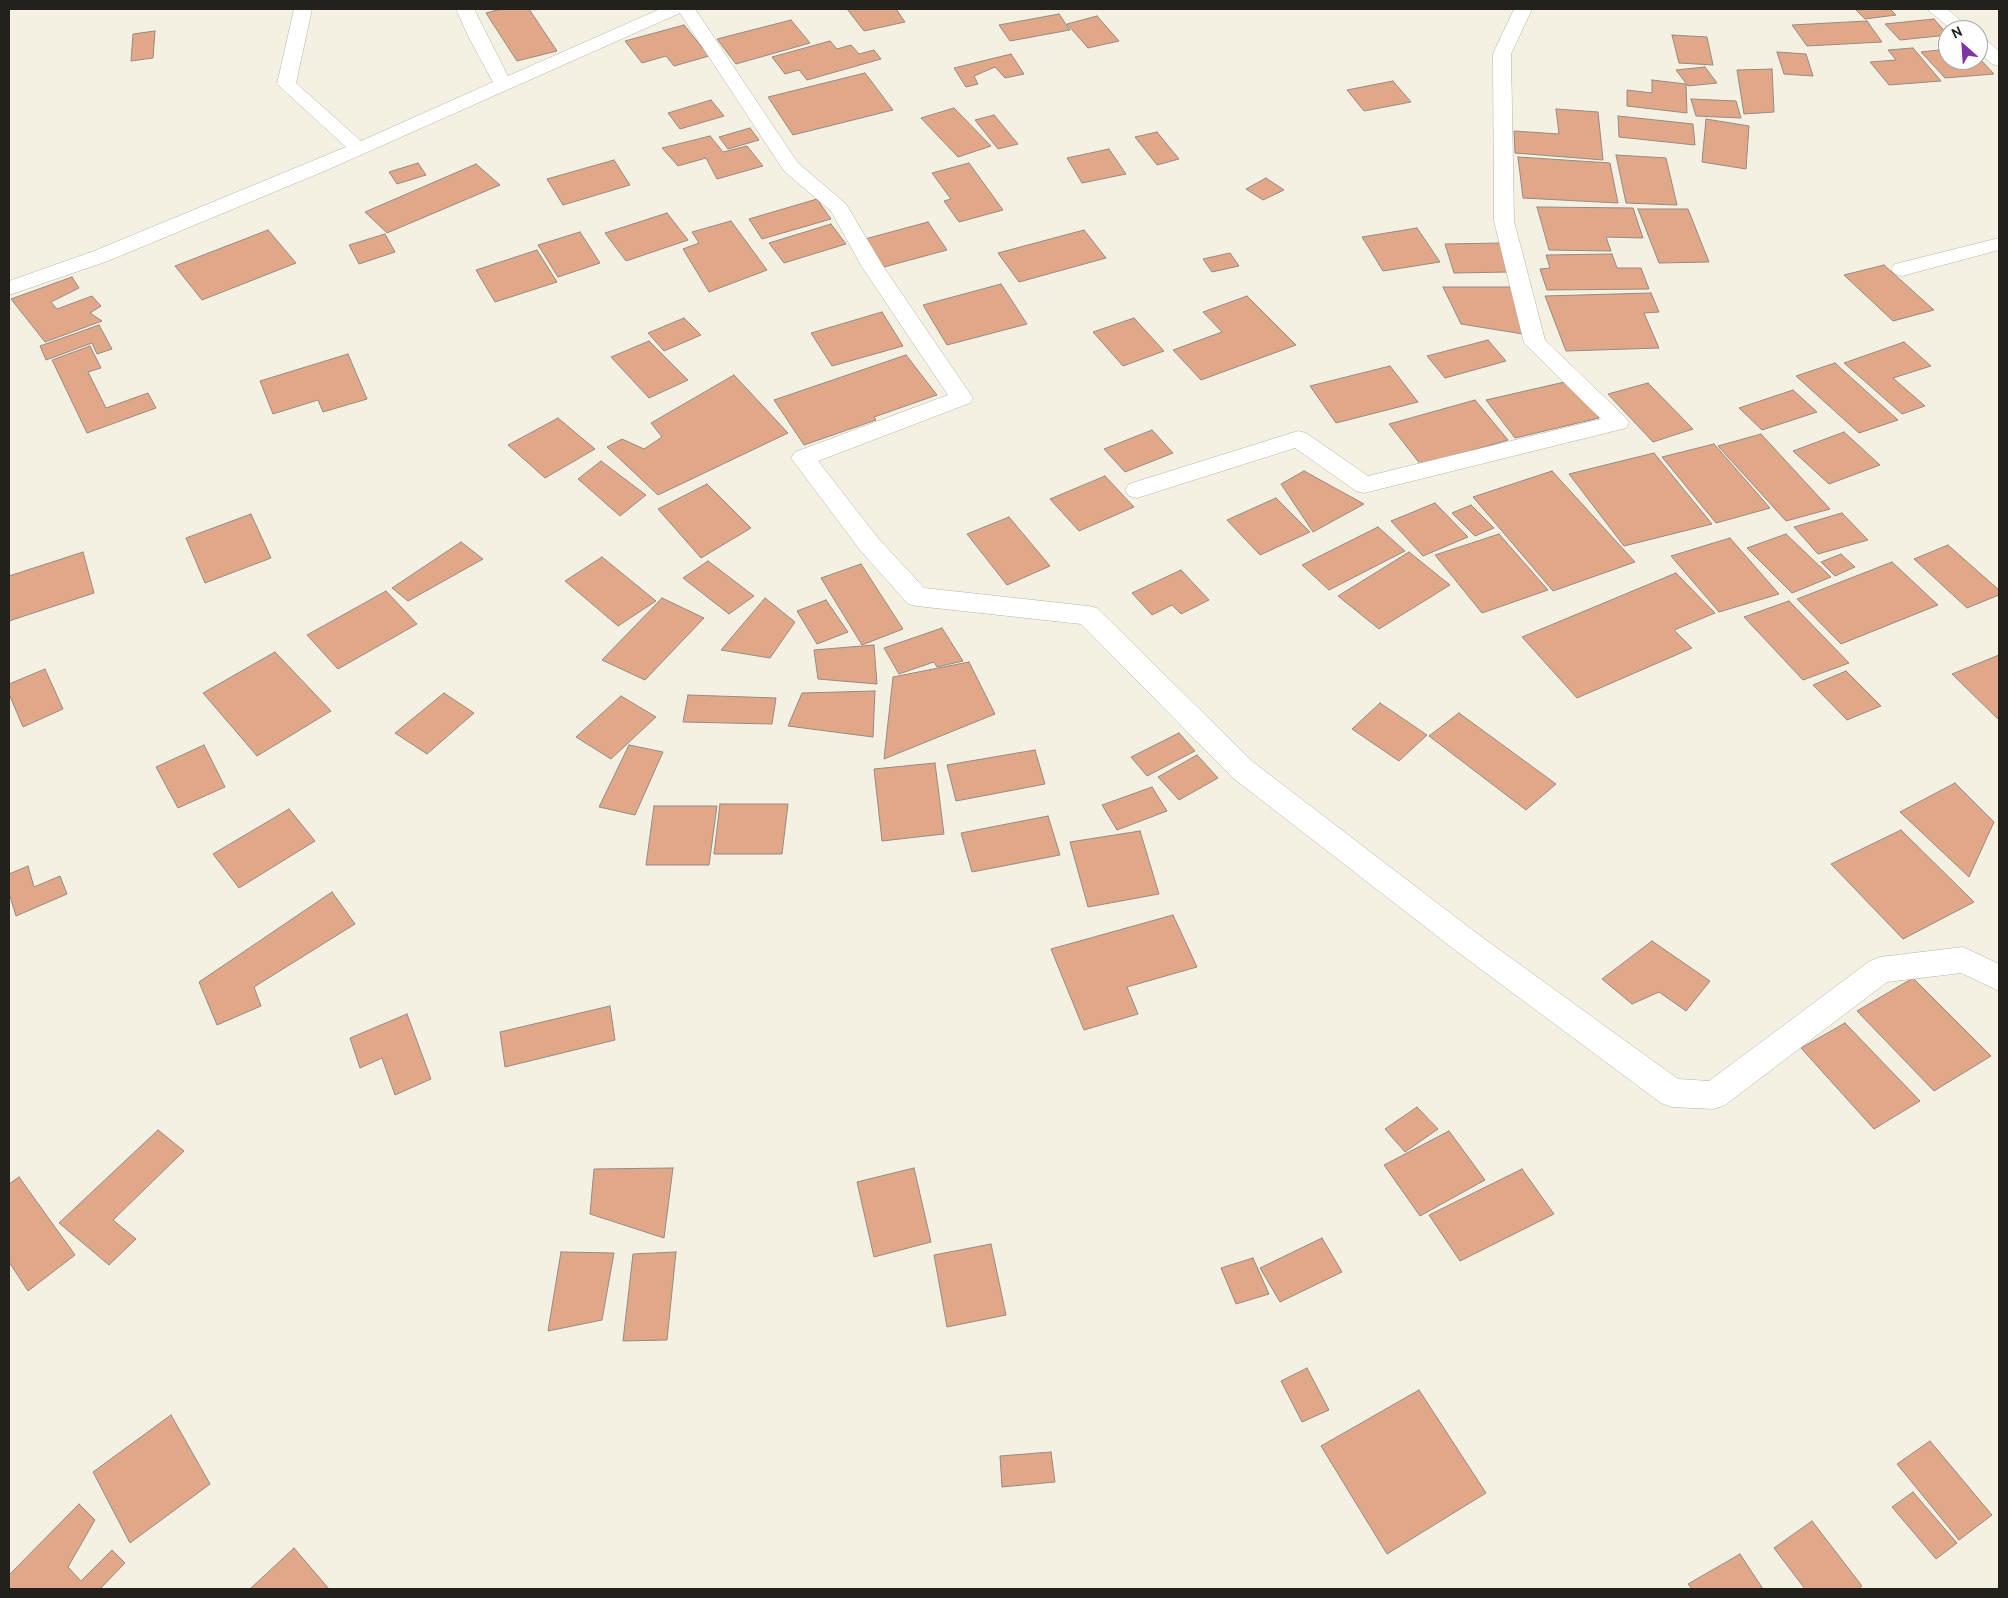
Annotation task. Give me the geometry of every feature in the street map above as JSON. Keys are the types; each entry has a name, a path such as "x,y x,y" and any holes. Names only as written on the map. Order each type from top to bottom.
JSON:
{"street":[{"path":"303,9 286,84 358,149"},
{"path":"465,9 477,36 504,85"},
{"path":"9,288 110,252 358,149 674,9"},
{"path":"686,9 791,167 838,208 873,267 962,398 803,458 869,544 917,597 1088,615 1242,770 1465,941 1672,1092 1714,1096 1880,970 1963,960 1999,978"},
{"path":"1137,490 1298,439 1364,485 1618,423 1535,343 1504,221 1502,54 1523,9"},
{"path":"1936,9 1950,20"},
{"path":"1988,51 1999,60"},
{"path":"1902,269 1999,244"}],"building":[{"path":"501,9 529,9 557,51 517,61 486,13"},
{"path":"847,9 896,9 905,22 864,31"},
{"path":"1855,9 1890,9 1896,15 1865,19"},
{"path":"1059,14 1070,30 1010,41 999,25"},
{"path":"1097,16 1119,41 1088,48 1067,24"},
{"path":"1934,19 1938,24 1938,36 1900,40 1885,24"},
{"path":"791,20 810,43 736,64 717,39"},
{"path":"1867,21 1882,42 1807,46 1792,25"},
{"path":"684,25 709,56 674,66 666,56 642,63 625,41"},
{"path":"155,31 153,58 131,61 133,34"},
{"path":"1672,35 1707,37 1713,65 1679,63"},
{"path":"830,41 837,49 851,45 859,54 874,50 881,59 807,80 799,70 785,74 772,57"},
{"path":"1913,48 1941,81 1889,85 1870,62 1896,60 1888,50"},
{"path":"1938,50 1938,70 1988,70 1988,68 1994,74 1945,78 1921,52"},
{"path":"1777,52 1806,54 1813,76 1784,74"},
{"path":"1011,54 1024,74 1005,78 995,67 974,76 978,84 966,87 954,68"},
{"path":"1705,67 1717,83 1688,86 1676,70"},
{"path":"1772,69 1774,112 1744,114 1737,70"},
{"path":"865,73 893,110 793,135 768,97"},
{"path":"1652,80 1686,84 1687,113 1627,106 1627,90 1652,93"},
{"path":"1393,81 1411,102 1364,111 1347,90"},
{"path":"1691,99 1736,101 1741,118 1696,116"},
{"path":"711,100 724,116 680,129 668,113"},
{"path":"954,108 991,146 958,157 921,118"},
{"path":"1556,109 1598,112 1603,160 1515,153 1514,131 1559,134"},
{"path":"994,115 1018,144 998,149 975,120"},
{"path":"1618,116 1693,124 1695,145 1619,137"},
{"path":"1706,119 1749,126 1746,169 1702,162"},
{"path":"750,128 759,140 728,149 719,137"},
{"path":"1157,132 1179,159 1157,165 1135,137"},
{"path":"710,136 723,152 747,146 763,166 717,179 706,158 678,166 662,148"},
{"path":"1109,149 1126,174 1082,183 1067,158"},
{"path":"1616,155 1666,158 1677,205 1626,203"},
{"path":"1518,157 1610,163 1618,203 1523,198"},
{"path":"614,160 630,185 563,205 547,179"},
{"path":"418,163 426,175 397,184 389,172"},
{"path":"969,163 1003,210 959,222 944,201 951,199 932,173"},
{"path":"476,164 500,185 387,233 365,212"},
{"path":"1266,178 1284,190 1263,200 1246,189"},
{"path":"817,199 831,219 762,239 749,219"},
{"path":"1537,207 1633,208 1643,238 1606,237 1611,251 1549,250"},
{"path":"1638,209 1688,209 1709,262 1659,263"},
{"path":"667,213 688,240 626,261 605,233"},
{"path":"731,221 767,270 709,292 683,249 699,243 692,232"},
{"path":"928,222 947,250 884,267 865,239"},
{"path":"831,224 846,244 784,263 769,243"},
{"path":"1417,228 1440,262 1383,271 1362,237"},
{"path":"268,230 296,263 202,300 175,266"},
{"path":"1084,230 1106,258 1019,282 998,253"},
{"path":"580,232 600,263 558,277 538,245"},
{"path":"385,234 395,252 359,264 349,245"},
{"path":"1501,243 1510,272 1454,273 1445,244"},
{"path":"537,250 557,282 495,302 476,270"},
{"path":"1230,253 1239,266 1212,272 1203,259"},
{"path":"1612,254 1617,268 1641,268 1649,289 1547,290 1540,269 1550,268 1546,255"},
{"path":"1884,265 1934,310 1893,321 1844,275"},
{"path":"72,277 79,288 51,302 57,309 92,296 101,306 90,313 102,321 45,342 11,299"},
{"path":"1001,284 1027,324 947,345 923,305"},
{"path":"1443,287 1516,287 1529,335 1461,324"},
{"path":"1651,293 1659,312 1644,313 1659,348 1566,351 1545,296"},
{"path":"1247,296 1296,345 1201,380 1173,350 1222,332 1203,312"},
{"path":"882,312 903,346 832,366 811,333"},
{"path":"684,318 701,335 664,351 648,333"},
{"path":"1134,318 1164,351 1123,366 1093,332"},
{"path":"99,325 112,349 97,354 92,343 46,360 40,346"},
{"path":"1488,340 1506,361 1445,378 1427,356"},
{"path":"649,341 688,380 649,398 611,357"},
{"path":"1904,342 1931,366 1893,378 1925,406 1902,414 1844,363"},
{"path":"90,346 101,368 88,372 106,408 148,393 156,408 87,433 52,360"},
{"path":"348,354 367,399 323,412 318,400 273,414 260,381"},
{"path":"906,355 937,395 874,417 876,420 804,445 774,400"},
{"path":"1835,363 1898,420 1859,433 1796,376"},
{"path":"1390,366 1418,402 1336,423 1310,386"},
{"path":"734,375 788,433 658,495 607,447 622,439 644,449 662,437 651,423"},
{"path":"1569,381 1599,418 1515,438 1486,400"},
{"path":"1648,383 1693,429 1653,442 1608,394"},
{"path":"1793,390 1817,412 1762,430 1739,408"},
{"path":"1475,400 1508,440 1421,465 1389,424"},
{"path":"558,418 595,449 545,478 508,445"},
{"path":"1152,430 1173,453 1125,472 1104,449"},
{"path":"1844,432 1880,465 1829,484 1793,451"},
{"path":"1761,434 1830,509 1786,521 1718,446"},
{"path":"1714,444 1770,508 1716,523 1662,457"},
{"path":"1654,453 1712,524 1624,546 1569,474"},
{"path":"601,461 646,495 620,516 578,479"},
{"path":"1304,471 1364,504 1313,532 1281,484"},
{"path":"1552,471 1635,562 1553,591 1473,497"},
{"path":"1105,476 1134,507 1079,531 1050,499"},
{"path":"707,484 751,528 701,558 658,509"},
{"path":"1276,498 1310,532 1260,555 1227,520"},
{"path":"1435,503 1468,537 1423,556 1391,521"},
{"path":"1471,505 1494,528 1475,536 1452,513"},
{"path":"1842,513 1868,540 1818,554 1794,527"},
{"path":"251,514 271,558 205,583 186,538"},
{"path":"1009,517 1050,566 1007,585 967,534"},
{"path":"1378,527 1405,551 1329,590 1302,565"},
{"path":"1499,534 1548,590 1482,613 1435,555"},
{"path":"1786,534 1831,577 1792,593 1747,548"},
{"path":"1730,538 1779,594 1719,612 1671,556"},
{"path":"461,542 483,559 408,601 392,588"},
{"path":"1948,545 1999,590 1999,595 1967,608 1914,559"},
{"path":"83,552 94,593 9,621 9,576"},
{"path":"1409,552 1450,585 1379,629 1338,596"},
{"path":"1841,554 1855,567 1835,576 1821,562"},
{"path":"602,557 656,601 618,626 565,581"},
{"path":"708,561 754,596 729,614 683,578"},
{"path":"1892,562 1938,605 1841,644 1797,599"},
{"path":"861,564 903,629 862,645 821,578"},
{"path":"1181,570 1209,600 1181,614 1172,605 1152,615 1132,593"},
{"path":"1676,573 1715,613 1674,630 1692,648 1577,698 1522,637"},
{"path":"386,591 417,624 338,669 307,635"},
{"path":"662,598 704,618 645,680 602,660"},
{"path":"765,598 795,622 770,658 721,650"},
{"path":"826,600 848,632 817,644 797,611"},
{"path":"1789,601 1849,663 1803,680 1744,617"},
{"path":"942,628 963,661 937,667 934,662 899,674 884,648"},
{"path":"874,645 877,684 818,679 814,650"},
{"path":"275,652 331,711 257,756 203,693"},
{"path":"1999,655 1999,720 1952,674"},
{"path":"969,662 995,714 884,759 893,677"},
{"path":"45,669 63,709 23,727 9,694 9,684"},
{"path":"1846,671 1881,706 1847,720 1813,685"},
{"path":"875,691 873,737 788,726 802,693"},
{"path":"444,693 474,713 427,754 395,733"},
{"path":"688,695 776,698 772,724 683,722"},
{"path":"621,696 656,717 611,759 576,737"},
{"path":"1380,703 1427,735 1399,761 1352,729"},
{"path":"1459,713 1556,784 1526,810 1429,736"},
{"path":"1179,733 1195,751 1147,776 1131,757"},
{"path":"204,745 225,787 178,808 156,767"},
{"path":"629,745 663,752 635,815 599,807"},
{"path":"1035,750 1045,784 956,801 947,765"},
{"path":"1197,755 1218,778 1179,800 1158,777"},
{"path":"935,763 944,834 882,841 874,769"},
{"path":"1955,783 1994,822 1969,877 1900,812"},
{"path":"1152,787 1167,811 1117,830 1102,805"},
{"path":"720,804 788,804 782,854 714,854"},
{"path":"654,806 717,806 709,865 646,865"},
{"path":"289,809 315,841 239,888 213,854"},
{"path":"1048,816 1060,855 972,872 961,833"},
{"path":"1901,830 1974,902 1903,939 1831,864"},
{"path":"1140,831 1159,894 1088,907 1070,842"},
{"path":"28,866 34,887 60,876 67,894 16,916 9,893 9,874"},
{"path":"332,892 355,924 254,987 261,1006 217,1025 199,982"},
{"path":"1173,915 1197,967 1127,987 1138,1014 1084,1030 1051,949"},
{"path":"1652,941 1710,981 1686,1011 1659,992 1632,1004 1602,979"},
{"path":"1913,978 1991,1056 1934,1091 1857,1011"},
{"path":"610,1006 615,1040 505,1067 500,1032"},
{"path":"407,1014 431,1079 395,1095 382,1058 360,1068 350,1038"},
{"path":"1845,1023 1920,1101 1874,1129 1801,1048"},
{"path":"1417,1107 1438,1129 1405,1152 1385,1129"},
{"path":"158,1130 184,1151 113,1220 136,1239 109,1265 59,1223"},
{"path":"1449,1131 1485,1180 1420,1216 1384,1165"},
{"path":"673,1168 664,1238 590,1214 594,1169"},
{"path":"914,1168 931,1242 874,1257 857,1182"},
{"path":"1522,1169 1554,1214 1460,1261 1429,1215"},
{"path":"19,1177 75,1255 28,1291 9,1262 9,1184"},
{"path":"1322,1238 1342,1272 1280,1302 1260,1268"},
{"path":"991,1244 1006,1315 947,1327 934,1255"},
{"path":"561,1252 614,1253 602,1320 548,1331"},
{"path":"676,1252 667,1340 623,1341 633,1254"},
{"path":"1253,1258 1269,1294 1236,1304 1221,1268"},
{"path":"1307,1368 1329,1410 1302,1422 1281,1381"},
{"path":"1419,1390 1486,1493 1387,1554 1321,1446"},
{"path":"171,1415 210,1484 130,1543 93,1472"},
{"path":"1930,1441 1992,1515 1959,1540 1897,1464"},
{"path":"1051,1452 1055,1482 1002,1487 1000,1456"},
{"path":"1913,1492 1957,1543 1936,1559 1892,1507"},
{"path":"79,1504 95,1520 68,1567 81,1581 112,1550 125,1563 100,1589 9,1589 9,1575"},
{"path":"1812,1521 1862,1586 1858,1589 1805,1589 1774,1548"},
{"path":"294,1548 329,1589 250,1589"},
{"path":"1740,1554 1763,1589 1692,1589 1688,1584"}]}
